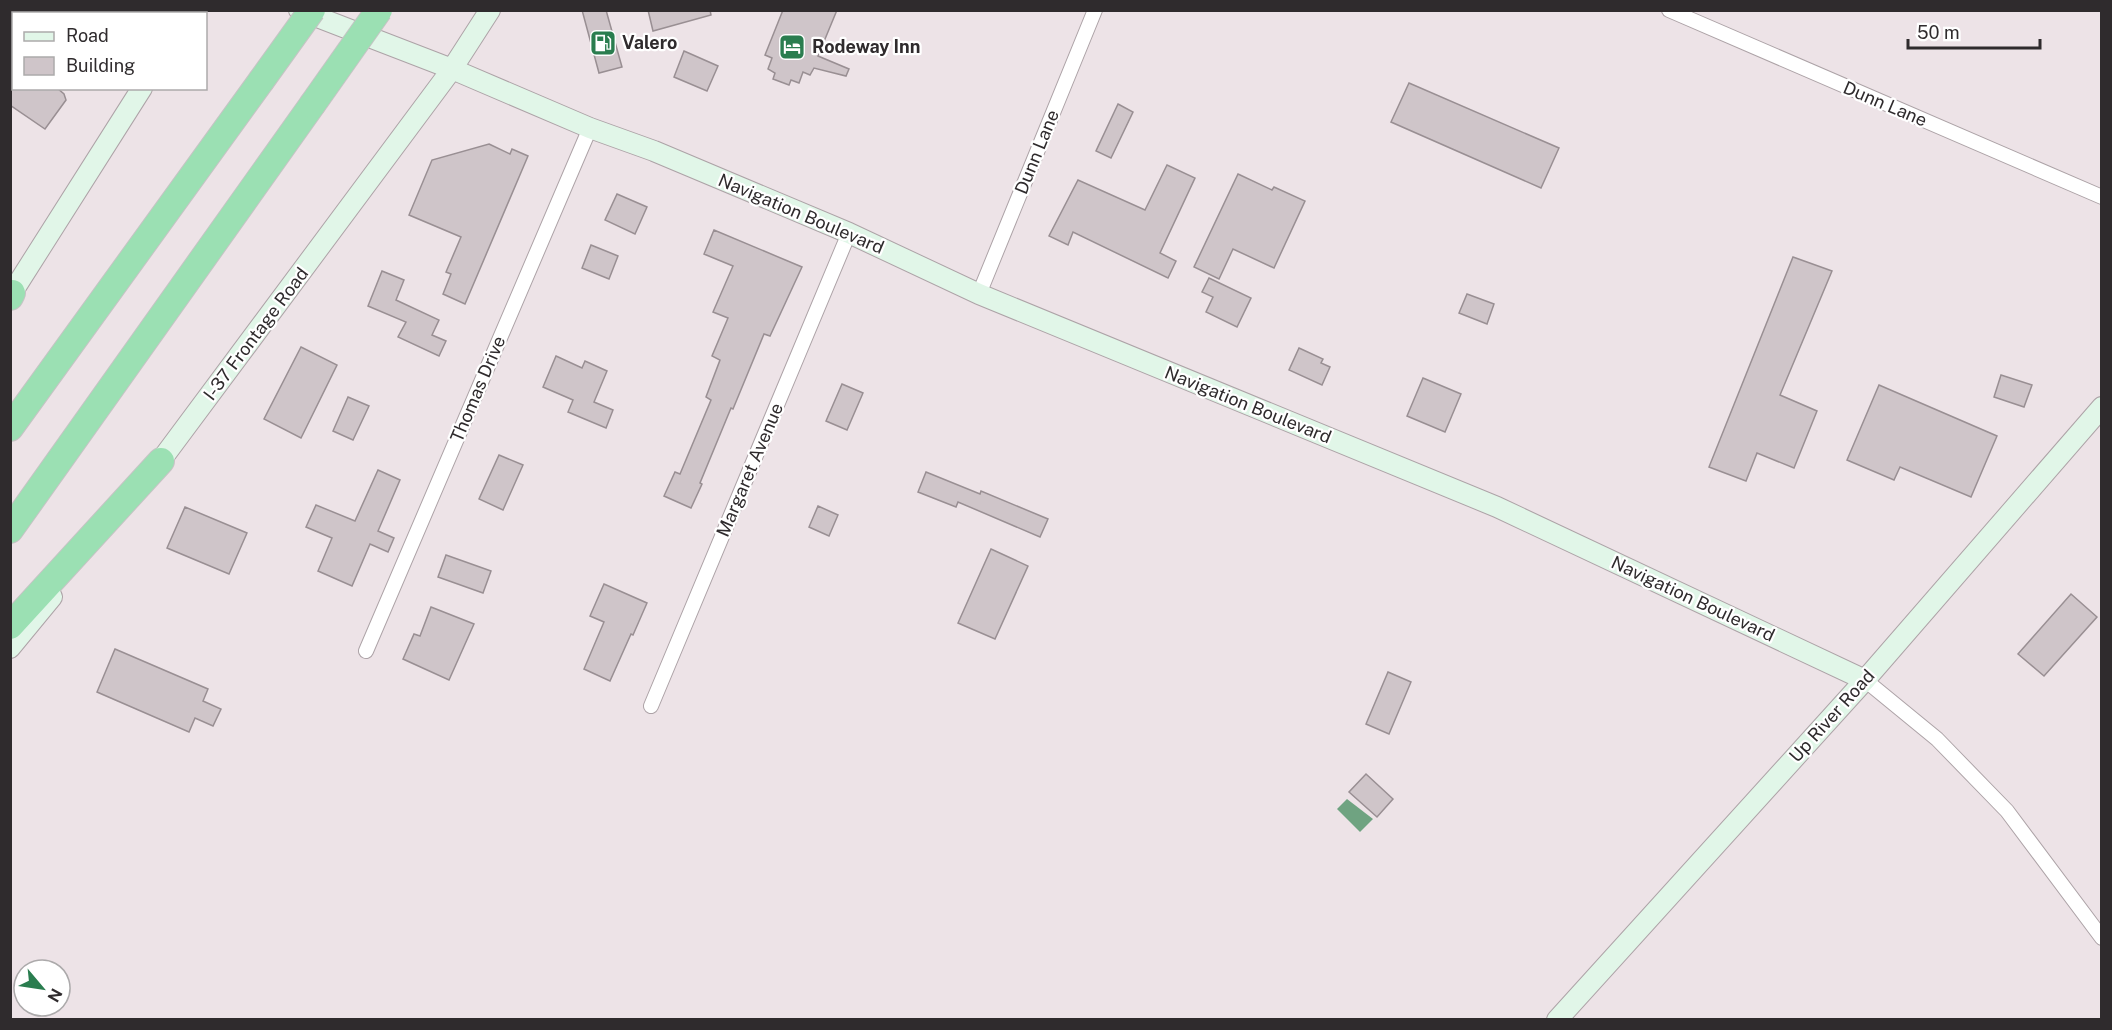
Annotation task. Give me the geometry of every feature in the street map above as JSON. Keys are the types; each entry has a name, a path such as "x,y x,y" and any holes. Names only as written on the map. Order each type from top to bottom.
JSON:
{"highway":[{"path":"10,428 312,10"},
{"path":"10,530 380,10"},
{"path":"10,626 161,460"}],"street":[{"name":"Navigation Boulevard","path":"299,10 452,69 590,128 654,152 849,233 980,294 1497,507 1865,680 1937,739 2007,811 2102,938"},
{"name":"I-37 Frontage Road","path":"10,648 161,460 452,69 490,10"},
{"name":"Dunn Lane","path":"980,294 1095,10"},
{"name":"Dunn Lane","path":"1669,10 2102,197"},
{"path":"11,296 141,90"},
{"name":"Thomas Drive","path":"366,651 590,128"},
{"name":"Margaret Avenue","path":"651,706 849,233"},
{"name":"Up River Road","path":"1557,1020 1865,680 2102,407"}],"shaded area":[{"path":"1347,799 1373,819 1360,832 1337,809"}],"building":[{"name":"Valero","path":"582,10 606,10 622,67 599,73"},
{"path":"648,10 710,10 711,15 653,31"},
{"name":"Rodeway Inn","path":"783,10 837,10 818,56 849,69 846,76 814,68 810,75 803,72 799,83 791,80 789,85 773,79 775,73 768,69 772,58 765,55"},
{"path":"684,51 718,66 707,91 674,77"},
{"path":"1409,83 1559,148 1541,188 1391,122"},
{"path":"10,88 12,90 59,90 66,100 45,129 10,105"},
{"path":"1118,104 1133,112 1111,158 1096,151"},
{"path":"489,144 510,154 512,149 528,156 465,304 443,294 451,274 446,272 461,237 409,215 432,160"},
{"path":"1167,165 1195,178 1160,253 1176,261 1168,278 1073,232 1068,245 1049,236 1078,180 1145,210"},
{"path":"1238,174 1272,190 1274,187 1305,201 1274,268 1233,249 1219,279 1194,267"},
{"path":"617,194 647,207 635,234 605,220"},
{"path":"714,230 802,267 770,336 764,334 733,409 731,408 691,508 664,496 675,472 680,474 711,400 706,397 720,360 712,356 728,318 713,312 733,266 704,254"},
{"path":"591,245 618,256 609,279 582,268"},
{"path":"1793,257 1832,271 1780,395 1817,411 1794,468 1757,453 1746,481 1709,467"},
{"path":"382,271 404,280 396,300 439,320 432,335 446,341 439,356 398,337 406,322 368,306"},
{"path":"1209,278 1251,298 1237,327 1206,312 1213,297 1202,292"},
{"path":"1467,294 1494,304 1487,324 1459,313"},
{"path":"301,347 337,365 301,438 264,419"},
{"path":"1299,348 1323,359 1321,363 1330,367 1322,385 1289,370"},
{"path":"556,356 582,368 585,361 607,371 594,402 613,410 606,428 568,412 573,400 543,387"},
{"path":"2001,375 2032,385 2024,407 1994,397"},
{"path":"1423,378 1461,394 1445,432 1407,416"},
{"path":"842,384 863,393 847,430 826,421"},
{"path":"1879,385 1997,436 1971,497 1900,467 1894,480 1847,460"},
{"path":"348,397 369,406 353,440 333,431"},
{"path":"499,455 523,465 503,510 479,499"},
{"path":"378,470 400,480 378,531 394,538 388,552 370,544 352,586 318,571 332,538 306,527 316,505 355,521"},
{"path":"926,472 980,494 981,491 1048,519 1040,537 958,502 956,507 918,492"},
{"path":"818,506 838,515 829,536 809,527"},
{"path":"185,507 247,533 229,574 167,548"},
{"path":"991,549 1028,566 995,639 958,623"},
{"path":"446,555 491,571 483,593 438,577"},
{"path":"604,584 647,603 610,681 584,669 604,622 590,616"},
{"path":"2071,594 2097,617 2044,676 2018,654"},
{"path":"431,607 474,624 449,680 403,659 414,634 420,636"},
{"path":"115,649 208,689 203,701 221,709 213,726 195,718 189,732 97,692"},
{"path":"1388,672 1411,682 1389,734 1366,724"},
{"path":"1366,774 1393,799 1377,817 1349,792"}],"place":[{"name":"Valero","path":"603,43"},
{"name":"Rodeway Inn","path":"792,47"}]}
